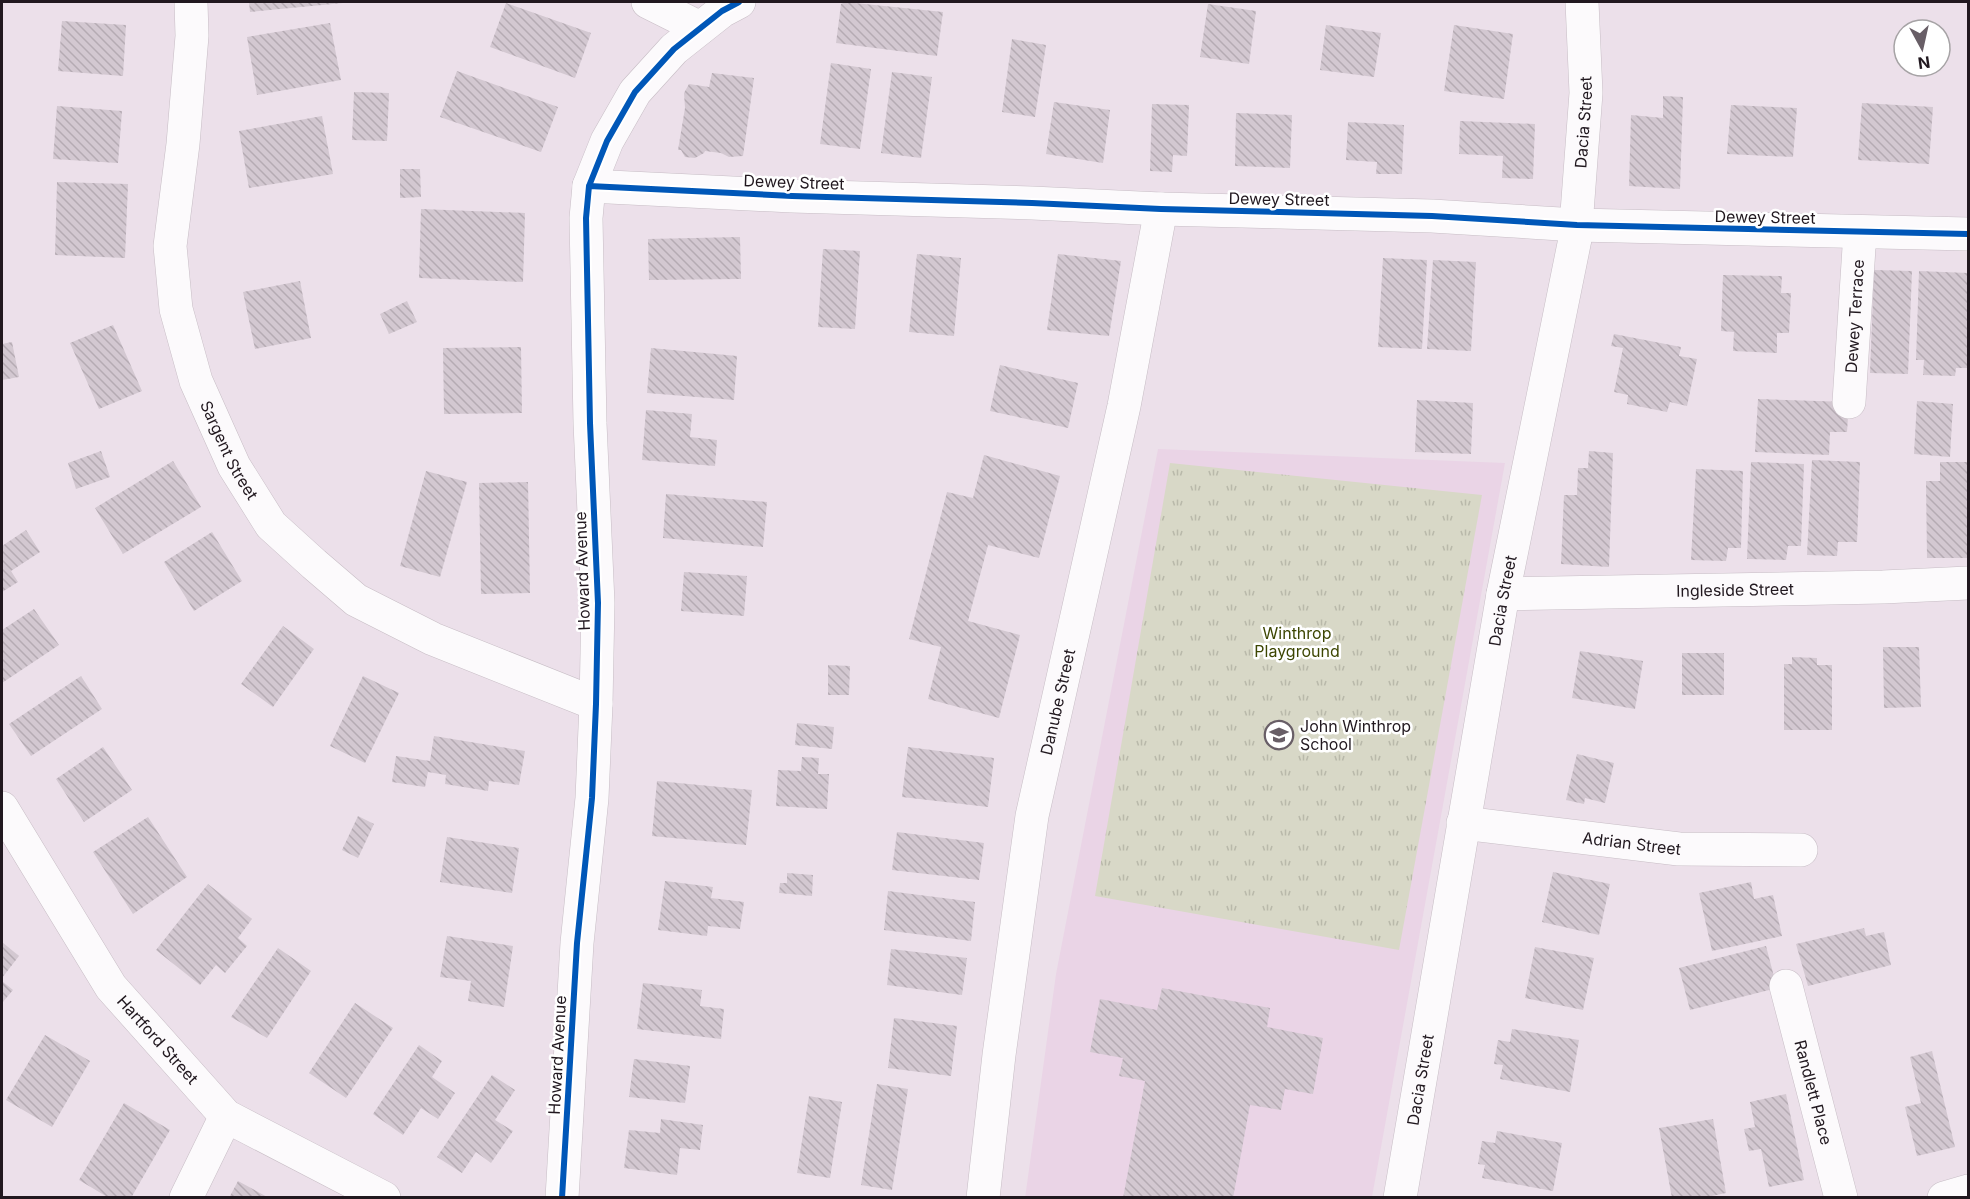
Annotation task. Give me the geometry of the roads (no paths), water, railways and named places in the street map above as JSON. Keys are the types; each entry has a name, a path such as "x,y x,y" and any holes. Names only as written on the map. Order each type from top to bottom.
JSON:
{"street":[{"name":"Sargent Street","path":"191,2 192,36 183,144 170,246 176,309 196,381 234,466 271,525 356,600 433,639 596,704"},
{"path":"648,2 700,28"},
{"name":"Howard Avenue","path":"562,1197 577,943 592,798 596,704 598,603 590,423 586,219 589,186 607,141 635,92 674,50 722,11 739,2"},
{"name":"Dacia Street","path":"1400,1197 1503,594 1577,225 1586,93 1582,2"},
{"name":"Dewey Street","path":"589,186 792,196 1432,216 1577,225 1968,234"},
{"name":"Danube Street","path":"983,1197 999,1055 1032,816 1124,406 1161,209"},
{"name":"Dewey Terrace","path":"1849,402 1860,232"},
{"name":"Ingleside Street","path":"1503,594 1883,587 1968,583"},
{"name":"Hartford Street","path":"2,808 111,987 226,1116 384,1197"},
{"name":"Adrian Street","path":"1463,823 1679,849 1801,850"},
{"name":"Randlett Place","path":"1786,986 1841,1197"},
{"path":"186,1197 226,1116"},
{"path":"1944,1197 1968,1191"}],"place":[{"name":"John Winthrop School","path":"1279,735"}],"park label":[{"name":"Winthrop Playground","path":"1297,642"}]}
